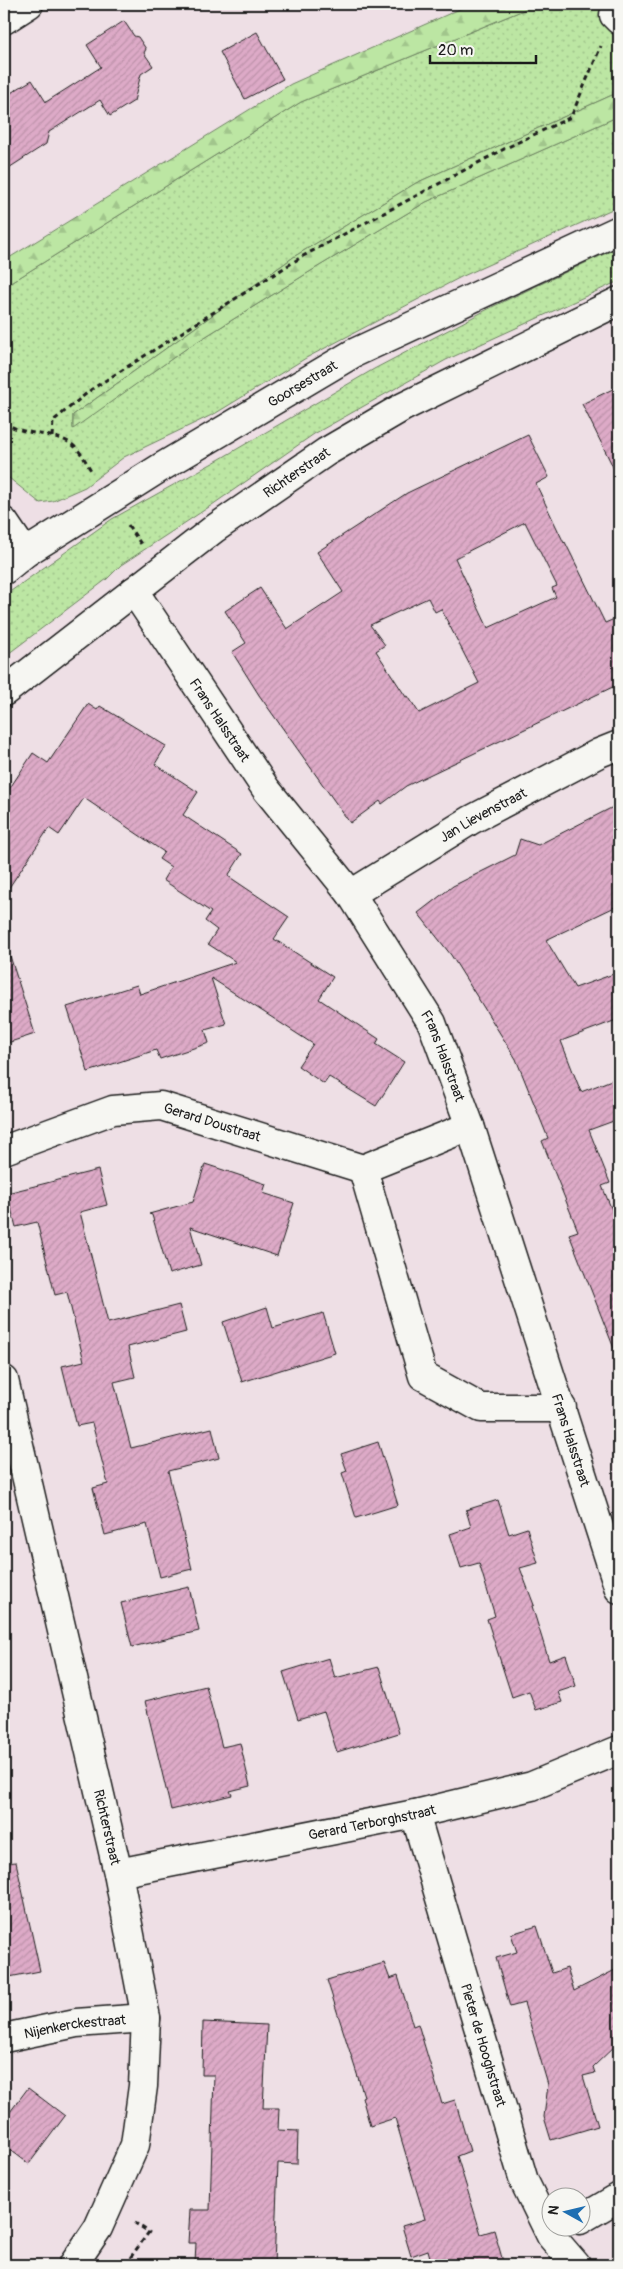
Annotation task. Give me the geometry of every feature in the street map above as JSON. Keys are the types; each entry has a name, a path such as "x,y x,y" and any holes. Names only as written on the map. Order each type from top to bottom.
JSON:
{"street":[{"path":"4,20 29,4"},
{"name":"Goorsestraat","path":"4,570 24,552 160,468 354,353 619,230"},
{"name":"Richterstraat","path":"4,692 214,529 326,452 403,408 619,301"},
{"path":"4,522 24,552"},
{"name":"Frans Halsstraat","path":"134,591 266,789 350,894 432,1023 470,1126 619,1589"},
{"name":"Jan Lievenstraat","path":"350,894 470,820 599,753 619,746"},
{"name":"Gerard Doustraat","path":"4,1150 113,1110 161,1106 363,1169"},
{"path":"470,1126 363,1169 423,1376 481,1408 562,1408"},
{"name":"Richterstraat","path":"4,1380 10,1427 118,1873 146,2018 144,2086 135,2145 98,2228 73,2265"},
{"name":"Gerard Terborghstraat","path":"118,1873 415,1814 532,1786 619,1750"},
{"name":"Pieter de Hooghstraat","path":"415,1814 524,2181 540,2203"},
{"name":"Nijenkerckestraat","path":"4,2038 76,2023 146,2018"},
{"path":"590,2214 619,2197"},
{"name":"Pieter de Hooghstraat","path":"562,2236 576,2265"}],"path":[{"path":"4,422 24,432 52,437 53,421 92,389 304,256 506,148 570,117 616,18"}],"green space":[{"path":"471,4 538,4 301,102 4,287 4,261 291,84"},
{"path":"538,4 604,4 619,36 619,92 416,183 295,256 73,415 73,428 187,348 426,202 619,116 619,206 461,277 306,358 216,413 124,457 85,487 53,501 40,503 4,474 4,287 301,102"},
{"path":"619,92 619,116 426,202 187,348 73,429 73,415 295,256 416,183"},
{"path":"619,247 619,281 446,360 314,434 121,565 107,579 4,657 4,596 112,519 220,459 374,369 494,306"}],"building":[{"path":"124,21 146,49 144,53 153,66 141,74 134,101 110,116 100,100 49,132 46,144 4,171 4,97 32,80 46,102 101,67 87,45"},
{"path":"257,32 283,79 245,99 220,52"},
{"path":"619,386 619,479 582,404"},
{"path":"528,435 549,477 536,484 564,543 605,623 619,617 619,684 406,786 382,804 380,801 350,823 259,695 232,652 246,643 225,611 260,588 287,629 343,592 317,552 407,493","holes":["525,522 557,586 552,588 556,597 488,628 455,558","428,598 435,612 441,609 479,683 419,713 408,696 406,697 376,651 385,645 370,625"]},
{"path":"88,704 97,710 100,706 166,746 155,764 198,792 183,815 242,854 228,876 289,917 274,939 333,977 319,999 379,1039 376,1044 404,1062 376,1106 329,1077 324,1084 298,1066 313,1044 211,978 226,1024 205,1030 209,1043 160,1059 156,1050 88,1072 67,1007 137,985 140,994 236,962 208,944 217,930 205,921 211,912 163,880 171,867 159,859 164,852 84,798 59,835 49,828 4,895 4,797 33,753 48,763"},
{"path":"619,804 619,905 546,940 575,988 619,972 619,1019 561,1041 581,1092 619,1077 619,1119 589,1130 610,1183 602,1186 619,1227 619,1355 617,1356 569,1234 578,1231 542,1141 548,1138 516,1059 451,955 418,913 453,886 515,855 520,839 538,845"},
{"path":"10,956 35,1034 4,1044 4,957"},
{"path":"205,1164 266,1184 263,1193 294,1203 277,1256 190,1227 201,1265 169,1274 152,1215 149,1214 193,1202"},
{"path":"98,1170 107,1205 80,1212 108,1323 179,1305 186,1332 128,1347 135,1377 114,1382 131,1448 212,1428 219,1458 168,1471 192,1569 160,1577 147,1524 105,1535 93,1488 108,1484 92,1423 77,1426 62,1366 84,1361 67,1292 55,1295 37,1222 16,1227 7,1193"},
{"path":"267,1307 273,1328 323,1313 335,1353 242,1382 223,1322"},
{"path":"378,1442 398,1505 356,1518 342,1473 347,1471 341,1454"},
{"path":"498,1500 509,1534 527,1528 538,1563 520,1568 534,1605 532,1606 549,1661 566,1655 576,1686 558,1692 562,1702 536,1710 529,1691 512,1697 487,1619 495,1616 479,1563 461,1568 450,1534 471,1527 466,1510"},
{"path":"189,1587 199,1631 132,1647 121,1603"},
{"path":"329,1658 335,1678 379,1667 399,1733 337,1752 324,1711 298,1719 283,1672"},
{"path":"206,1686 222,1747 240,1743 250,1786 230,1791 232,1795 171,1810 145,1701"},
{"path":"16,1862 40,1971 4,1978 4,1863"},
{"path":"537,1926 552,1973 567,1968 574,1991 619,1968 619,2042 593,2067 595,2073 583,2076 598,2126 551,2140 544,2117 548,2085 524,2003 510,2007 496,1958 517,1952 511,1934"},
{"path":"384,1963 390,1979 398,1976 413,2026 418,2024 442,2104 455,2100 470,2151 457,2156 481,2234 494,2230 504,2265 432,2265 428,2250 411,2256 402,2226 425,2219 395,2118 370,2126 362,2097 364,2096 327,1980"},
{"path":"203,2022 267,2025 263,2108 279,2108 278,2130 298,2131 297,2164 278,2163 274,2265 195,2263 196,2243 188,2243 190,2210 210,2210 214,2075 202,2075"},
{"path":"28,2088 65,2116 29,2164 4,2145 4,2120"}]}
